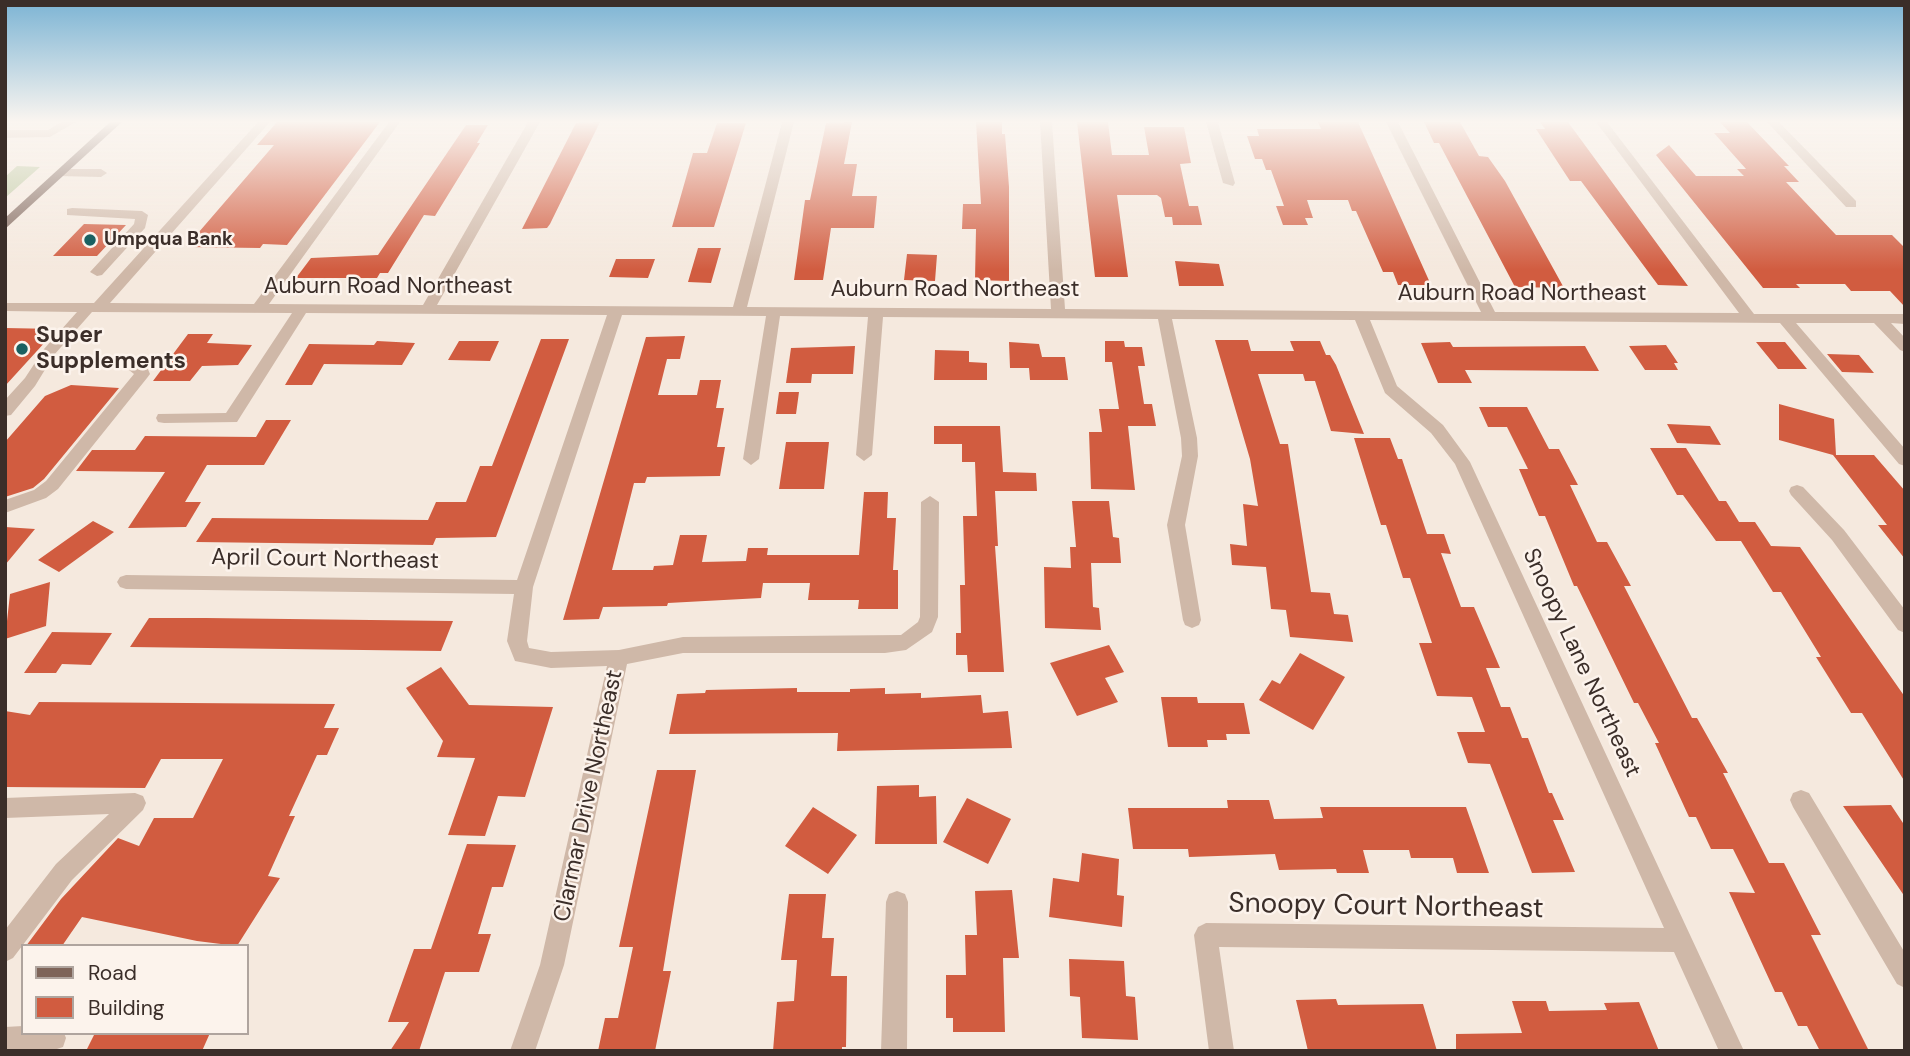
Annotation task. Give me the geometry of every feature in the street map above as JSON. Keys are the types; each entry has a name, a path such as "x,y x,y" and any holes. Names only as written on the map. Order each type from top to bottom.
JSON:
{"main road":[{"path":"6,223 62,173"}],"street":[{"path":"5,411 30,382 49,352 219,171"},
{"path":"258,309 359,171"},
{"path":"427,310 506,171"},
{"path":"739,311 775,171"},
{"path":"1049,171 1058,314"},
{"path":"1226,171 1229,183"},
{"path":"1417,171 1490,316"},
{"path":"1638,171 1750,318"},
{"path":"1819,171 1851,204"},
{"path":"62,173 101,173"},
{"path":"67,217 135,212 142,215 140,225 97,272"},
{"name":"Auburn Road Northeast","path":"5,307 1905,319"},
{"path":"164,418 231,418 302,309"},
{"name":"Clarmar Drive Northeast","path":"522,1051 552,965 619,658 551,660 522,655 517,641 524,587 615,311"},
{"path":"751,459 774,311"},
{"path":"864,455 876,312"},
{"path":"1164,315 1189,438 1190,456 1176,525 1192,620"},
{"name":"Snoopy Lane Northeast","path":"1361,316 1390,389 1437,429 1462,462 1732,1051"},
{"path":"1784,318 1905,460"},
{"path":"1878,318 1905,347"},
{"path":"5,507 40,494 52,485 142,374 142,371 137,370"},
{"path":"1797,491 1838,535 1905,625"},
{"path":"619,658 684,645 885,645 906,642 919,634 929,617 930,502"},
{"name":"April Court Northeast","path":"126,583 524,587"},
{"path":"1801,800 1905,976"},
{"path":"5,807 135,803 64,872 5,950"},
{"path":"894,1051 897,902"},
{"name":"Snoopy Court Northeast","path":"1222,1051 1206,935 1681,940"},
{"path":"5,1040 54,1038"}],"green space":[{"path":"11,171 35,171 5,198 5,177"}],"building":[{"path":"251,171 343,171 287,245 263,244 260,248 186,247"},
{"path":"435,171 463,171 435,216 424,215 388,273 380,273 377,278 296,278 311,258 378,255"},
{"path":"551,171 576,171 547,228 522,229"},
{"path":"688,171 731,171 714,227 672,227"},
{"path":"816,171 856,171 852,196 877,196 874,228 831,228 823,280 794,280 805,200 810,200"},
{"path":"979,171 1008,171 1009,281 975,280 976,229 962,229 963,204 981,204"},
{"path":"1083,171 1182,171 1189,206 1198,206 1202,225 1173,225 1172,217 1165,217 1161,198 1157,195 1117,195 1128,277 1095,277"},
{"path":"1271,171 1380,171 1431,285 1398,285 1393,272 1383,272 1356,211 1352,211 1348,200 1307,200 1313,218 1305,218 1308,225 1283,225 1276,206 1284,206"},
{"path":"1454,171 1498,171 1564,288 1515,287"},
{"path":"1564,171 1604,171 1688,286 1658,285 1581,181 1570,181"},
{"path":"1669,171 1692,171 1696,176 1744,176 1739,171 1789,171 1799,182 1786,182 1836,235 1892,235 1905,248 1905,307 1890,291 1851,291 1845,284 1796,284 1800,288 1763,288"},
{"name":"Umpqua Bank","path":"84,224 126,225 97,256 53,256"},
{"path":"698,248 721,248 711,283 688,282"},
{"path":"907,254 937,255 935,281 904,280"},
{"path":"616,259 655,259 648,278 609,277"},
{"path":"1175,261 1219,264 1224,286 1179,286"},
{"name":"Super Supplements","path":"5,328 57,329 5,386"},
{"path":"188,334 213,334 207,343 252,345 238,365 202,366 190,381 153,381"},
{"path":"685,336 680,359 667,359 658,395 697,395 700,380 721,380 716,408 724,408 717,447 725,447 720,476 647,477 645,483 634,483 612,570 653,570 654,566 673,565 680,535 707,535 702,562 746,561 748,548 768,548 767,555 859,555 864,492 888,492 887,518 896,518 893,570 898,570 898,609 858,609 859,600 808,600 810,583 763,583 761,598 668,603 667,606 603,607 599,619 563,620 646,337"},
{"path":"541,339 569,339 496,537 436,538 433,545 196,542 212,518 428,520 436,502 466,502 480,466 492,466"},
{"path":"1215,340 1248,340 1251,351 1294,351 1290,341 1320,341 1326,355 1330,355 1336,365 1364,434 1331,431 1315,381 1305,381 1303,374 1258,374 1280,444 1288,444 1311,592 1330,593 1334,614 1348,615 1353,642 1290,637 1286,610 1271,609 1266,567 1232,565 1230,544 1247,546 1243,504 1258,506 1250,459"},
{"path":"377,341 415,343 402,365 324,364 312,385 285,385 309,344 374,345"},
{"path":"459,341 499,341 490,361 448,360"},
{"path":"1105,341 1124,341 1125,347 1142,347 1145,366 1138,366 1144,404 1152,404 1156,426 1128,426 1135,490 1091,489 1089,432 1102,432 1099,409 1119,409 1112,362 1105,362"},
{"path":"1009,342 1039,344 1042,357 1065,357 1068,380 1030,380 1029,368 1010,368"},
{"path":"1450,342 1453,347 1585,346 1599,371 1465,370 1472,383 1438,383 1421,343"},
{"path":"1756,342 1785,342 1807,369 1778,369"},
{"path":"1666,345 1678,363 1674,363 1678,370 1645,370 1629,346"},
{"path":"855,346 853,374 812,374 811,383 786,383 791,348"},
{"path":"935,350 969,351 969,362 987,363 987,380 934,380"},
{"path":"1827,354 1859,355 1874,373 1842,372"},
{"path":"71,385 119,388 44,479 33,488 5,497 5,442 45,396"},
{"path":"779,392 799,392 796,414 776,414"},
{"path":"1779,404 1834,419 1836,455 1874,455 1905,491 1905,559 1878,525 1887,525 1833,455 1779,440"},
{"path":"1479,407 1527,407 1549,449 1559,449 1578,485 1570,485 1597,542 1607,542 1631,586 1624,586 1692,718 1697,718 1728,773 1723,773 1769,863 1784,863 1821,935 1811,935 1869,1051 1820,1051 1807,1026 1798,1026 1782,992 1775,992 1729,892 1755,893 1733,849 1711,849 1696,817 1689,817 1655,743 1659,743 1638,703 1634,703 1577,586 1574,586 1545,516 1539,516 1519,469 1528,469 1507,427 1488,427"},
{"path":"266,420 291,420 264,465 207,465 185,502 201,502 186,527 128,528 165,472 76,471 92,450 135,450 145,436 256,437"},
{"path":"1667,424 1710,426 1721,445 1677,443"},
{"path":"934,426 1000,426 1003,472 1036,473 1037,491 995,491 998,546 995,546 1004,672 968,672 967,655 956,655 956,633 961,633 960,585 965,585 963,516 977,516 975,462 962,462 962,444 934,444"},
{"path":"1354,438 1390,438 1398,459 1402,459 1427,534 1444,534 1451,554 1441,553 1461,607 1474,607 1500,668 1486,668 1501,707 1510,707 1522,738 1528,738 1549,793 1552,793 1564,820 1553,820 1575,872 1532,873 1490,764 1468,763 1457,732 1485,732 1472,697 1437,696 1419,643 1432,643 1410,578 1403,578 1386,525 1381,525"},
{"path":"786,442 829,442 824,489 779,489"},
{"path":"1650,448 1686,448 1719,501 1726,501 1739,522 1755,522 1771,546 1800,547 1905,697 1905,782 1862,713 1851,713 1816,657 1821,657 1781,592 1773,592 1741,541 1716,541 1683,495 1677,495"},
{"path":"1072,501 1109,501 1113,537 1119,538 1121,563 1091,563 1093,607 1099,608 1101,630 1045,628 1044,567 1071,568 1070,547 1076,547"},
{"path":"93,521 114,532 59,572 38,560"},
{"path":"5,527 35,529 5,565"},
{"path":"50,582 46,626 5,639 10,594"},
{"path":"149,618 453,621 441,651 130,647"},
{"path":"52,632 112,633 91,665 62,664 56,673 24,673"},
{"path":"1109,645 1124,672 1105,678 1118,702 1077,716 1050,663"},
{"path":"1300,653 1345,677 1313,730 1259,700 1272,680 1280,684"},
{"path":"441,667 469,705 553,707 525,797 498,796 485,836 448,835 475,758 437,757 443,741 406,688"},
{"path":"797,688 797,692 850,692 850,689 885,688 885,694 921,693 921,698 981,695 983,713 1008,711 1012,748 837,751 838,733 669,734 677,694 705,693 706,690"},
{"path":"1161,697 1197,697 1198,703 1244,703 1250,734 1226,734 1227,740 1207,740 1208,747 1168,747"},
{"path":"39,702 335,704 324,728 339,728 327,755 317,755 289,816 295,816 268,876 280,878 238,944 197,941 82,917 63,944 27,944 61,899 118,838 139,846 154,818 193,818 223,759 161,759 145,788 5,787 5,711 30,715"},
{"path":"657,770 696,770 663,971 671,971 655,1051 598,1051 605,1018 618,1018 633,947 619,947"},
{"path":"919,785 919,797 936,796 937,844 875,844 877,786"},
{"path":"967,798 1011,819 988,864 943,842"},
{"path":"1227,800 1269,800 1274,819 1323,818 1320,807 1466,807 1489,873 1457,873 1453,858 1411,858 1409,850 1363,850 1369,873 1337,873 1336,869 1279,870 1275,854 1189,857 1188,849 1133,849 1128,808 1228,808"},
{"path":"1891,805 1905,826 1905,897 1843,806"},
{"path":"813,807 857,835 828,874 785,846"},
{"path":"467,844 516,845 503,887 492,887 478,934 491,934 479,972 445,972 419,1051 390,1051 409,1022 388,1022 414,949 431,949"},
{"path":"1082,853 1119,859 1117,895 1124,896 1122,927 1049,917 1053,878 1079,882"},
{"path":"1012,890 1019,958 1003,958 1005,1032 953,1032 953,1018 946,1018 946,975 966,975 965,935 977,935 975,891"},
{"path":"789,894 826,894 822,938 834,938 831,976 847,976 846,1047 842,1047 842,1051 773,1051 777,1002 794,1001 797,960 781,960"},
{"path":"1069,959 1124,961 1126,996 1135,997 1138,1040 1082,1038 1080,997 1070,996"},
{"path":"1336,999 1338,1005 1423,1004 1437,1051 1308,1051 1296,1000"},
{"path":"1512,1001 1546,1001 1549,1011 1607,1010 1604,1003 1639,1002 1659,1051 1456,1051 1456,1034 1522,1033"},
{"path":"94,1035 209,1035 202,1051 86,1051"}],"place":[{"name":"Umpqua Bank","path":"90,240"},
{"name":"Super Supplements","path":"22,349"}]}
